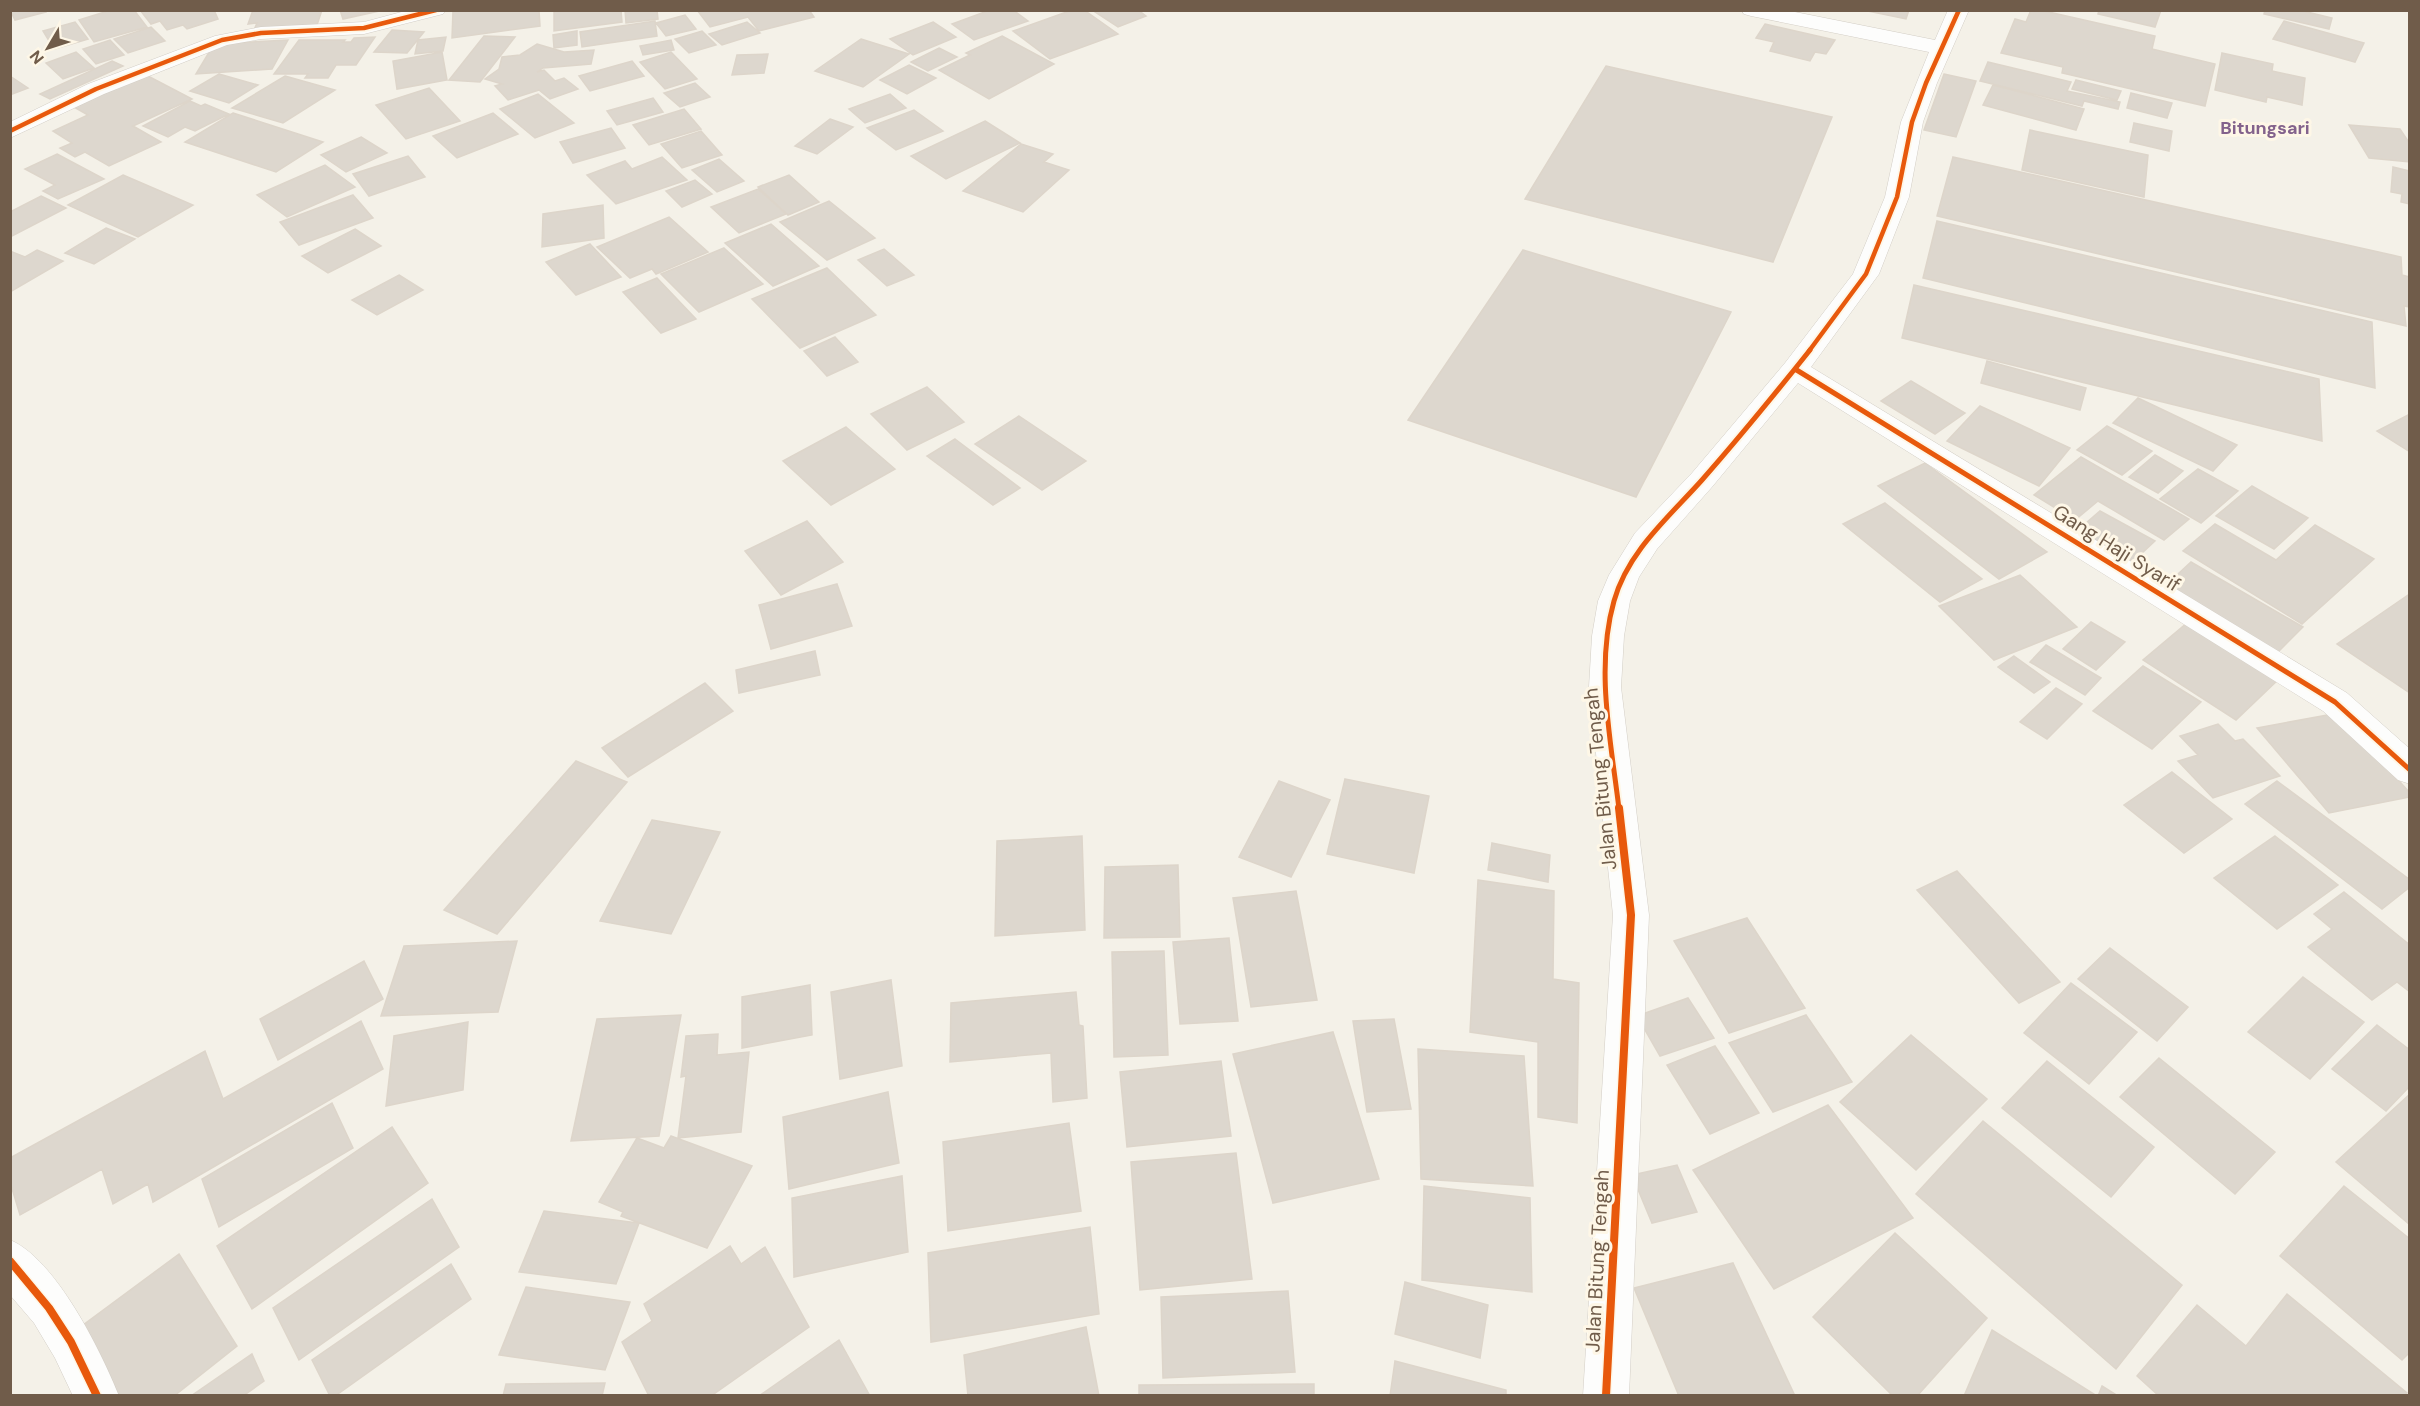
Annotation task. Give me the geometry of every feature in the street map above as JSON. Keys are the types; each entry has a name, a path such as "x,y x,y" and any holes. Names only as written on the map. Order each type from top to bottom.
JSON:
{"street":[{"path":"10,131 96,89 222,40 261,33 364,28 436,10"},
{"path":"1751,10 1941,48"},
{"name":"Jalan Bitung Tengah","path":"1606,1395 1629,988 1630,915 1605,687 1608,636 1614,601 1624,575 1646,541 1702,480 1795,369 1866,274 1897,197 1912,122 1941,48 1959,10"},
{"name":"Gang Haji Syarif","path":"1795,369 2335,702 2409,770"},
{"path":"10,1261 71,1342 98,1395"}],"building":[{"path":"10,10 45,10 46,12 15,20"},
{"path":"111,10 134,10 147,27 94,42 79,20"},
{"path":"140,10 214,10 218,19 187,29 183,25 167,30 160,21 151,24"},
{"path":"253,10 322,10 317,25 254,30 257,23 248,24"},
{"path":"340,10 384,10 343,19"},
{"path":"539,10 540,26 452,38 453,11"},
{"path":"554,10 621,10 622,22 554,31"},
{"path":"625,10 657,10 658,19 626,23"},
{"path":"697,10 809,10 814,17 759,31 748,17 710,27"},
{"path":"990,10 1013,10 1028,21 974,40 952,24"},
{"path":"1072,10 1084,10 1118,34 1050,59 1013,31"},
{"path":"1092,10 1138,10 1146,16 1118,27"},
{"path":"1863,10 1909,10 1906,19"},
{"path":"2031,10 2040,10 2155,36 2152,49 2215,64 2205,106 2062,73 2063,67 2001,53 2015,19 2026,22"},
{"path":"2099,10 2161,10 2155,27 2098,14"},
{"path":"2265,10 2299,10 2332,18 2329,29 2264,14"},
{"path":"685,15 696,29 666,36 656,23"},
{"path":"655,21 657,36 582,47 580,32"},
{"path":"2284,21 2364,43 2355,62 2273,39"},
{"path":"75,22 88,39 54,49 43,31"},
{"path":"747,22 760,33 722,45 709,34"},
{"path":"933,22 956,37 913,55 890,39"},
{"path":"1765,24 1835,40 1826,54 1815,52 1810,61 1770,51 1774,42 1756,38"},
{"path":"151,27 165,41 128,53 114,39"},
{"path":"392,30 424,32 407,53 374,52"},
{"path":"577,31 577,45 554,48 553,35"},
{"path":"702,31 716,45 689,53 675,39"},
{"path":"484,36 515,37 480,82 449,80"},
{"path":"1002,36 1054,64 989,99 939,70 970,55 966,53"},
{"path":"375,37 356,65 336,65 328,78 305,78 308,74 274,74 299,40 351,42 354,38"},
{"path":"446,37 443,51 415,54 418,40"},
{"path":"861,39 909,54 863,87 815,71"},
{"path":"110,40 124,55 96,64 83,49"},
{"path":"288,40 272,69 196,74 214,44"},
{"path":"671,40 674,50 643,55 640,46"},
{"path":"537,44 564,52 594,50 591,64 543,68 537,72 544,70 555,81 564,78 578,89 550,99 539,90 508,100 495,86 502,84 485,79 499,69 502,57 520,55"},
{"path":"939,48 957,57 928,71 911,62"},
{"path":"76,52 94,68 63,79 46,63"},
{"path":"442,52 447,80 397,89 393,61"},
{"path":"671,52 697,79 665,89 640,62"},
{"path":"2222,53 2273,64 2272,71 2305,78 2302,105 2267,97 2266,102 2215,90"},
{"path":"768,54 764,73 732,75 737,55"},
{"path":"112,61 123,66 50,99 40,94"},
{"path":"632,61 644,76 590,91 579,76"},
{"path":"1988,62 2071,82 2067,91 2120,102 2118,109 2084,101 2082,106 1980,81"},
{"path":"909,65 936,78 907,94 880,80"},
{"path":"1606,66 1832,117 1773,262 1525,199"},
{"path":"219,74 258,85 229,103 190,91"},
{"path":"1944,74 1976,81 1956,137 1924,130"},
{"path":"146,75 192,99 133,126 161,142 109,166 85,152 75,157 60,148 72,143 53,131 88,115 74,107"},
{"path":"10,76 28,88 10,95"},
{"path":"285,76 335,90 283,123 232,108"},
{"path":"2076,80 2121,91 2117,100 2072,89"},
{"path":"695,83 710,97 680,107 664,93"},
{"path":"1993,85 2084,109 2076,130 1983,105"},
{"path":"429,88 460,121 406,139 376,105"},
{"path":"2131,93 2172,103 2167,118 2127,108"},
{"path":"538,94 574,123 535,138 500,109"},
{"path":"890,94 906,108 865,123 849,109"},
{"path":"653,98 663,112 617,125 607,111"},
{"path":"190,101 201,106 205,104 229,114 195,131 185,127 168,137 143,126"},
{"path":"684,109 701,129 649,145 633,125"},
{"path":"914,110 943,131 896,150 867,128"},
{"path":"233,113 323,142 276,172 185,142"},
{"path":"493,113 518,134 457,158 433,136"},
{"path":"830,119 853,127 817,154 795,146"},
{"path":"985,121 1020,143 946,179 911,156"},
{"path":"2134,123 2172,131 2169,151 2130,142"},
{"path":"2349,125 2400,129 2410,144 2410,162 2369,158"},
{"path":"611,128 625,148 573,163 560,142"},
{"path":"2030,130 2148,155 2144,197 2022,170"},
{"path":"701,131 722,155 682,168 661,144"},
{"path":"361,137 387,153 346,172 321,155"},
{"path":"1021,144 1053,154 1044,162 1069,170 1023,212 963,191"},
{"path":"57,154 104,179 58,199 43,191 55,185 25,169"},
{"path":"408,156 425,177 369,196 353,174"},
{"path":"662,157 687,180 616,204 587,175 625,161 632,169"},
{"path":"1953,157 2401,257 2402,275 2410,277 2410,307 2404,306 2406,326 1937,216"},
{"path":"719,159 744,181 717,192 692,170"},
{"path":"325,165 355,187 287,217 257,195"},
{"path":"2393,167 2410,171 2410,204 2401,202 2402,194 2391,192"},
{"path":"123,175 193,205 138,237 68,205"},
{"path":"789,175 819,202 788,215 758,187"},
{"path":"695,180 712,194 682,207 666,191"},
{"path":"758,189 786,214 739,233 711,207"},
{"path":"353,195 373,218 299,245 280,222"},
{"path":"41,196 66,208 10,237 10,212"},
{"path":"829,201 875,238 827,260 780,222"},
{"path":"603,205 604,238 542,247 543,214"},
{"path":"669,217 708,252 656,274 652,269 630,278 597,247"},
{"path":"1937,221 2372,322 2375,388 1923,278"},
{"path":"771,224 819,266 773,286 725,243"},
{"path":"106,228 135,239 94,264 65,253"},
{"path":"355,229 381,246 328,273 302,256"},
{"path":"590,244 621,277 576,295 546,262"},
{"path":"724,248 763,284 699,312 661,274"},
{"path":"884,249 914,275 887,286 858,260"},
{"path":"37,250 63,261 10,292 10,251 25,257"},
{"path":"1523,250 1731,312 1636,497 1408,420"},
{"path":"827,268 876,315 800,348 752,299"},
{"path":"399,275 423,290 377,315 352,300"},
{"path":"657,278 696,319 661,333 623,292"},
{"path":"1914,285 2319,379 2322,441 1902,338"},
{"path":"835,337 858,362 827,376 804,351"},
{"path":"1987,361 2086,388 2080,410 1981,383"},
{"path":"1911,381 1965,413 1935,434 1881,401"},
{"path":"927,387 964,422 907,450 871,414"},
{"path":"2138,398 2237,445 2213,471 2113,423"},
{"path":"1980,406 2070,448 2039,486 1947,441"},
{"path":"2410,414 2410,452 2377,431"},
{"path":"1019,416 1086,461 1042,490 975,444"},
{"path":"2107,426 2152,451 2122,475 2077,450"},
{"path":"846,427 895,469 831,505 783,461"},
{"path":"955,439 1020,488 993,505 927,456"},
{"path":"2155,455 2183,471 2158,493 2129,477"},
{"path":"2081,457 2189,519 2164,540 2098,501 2075,520 2034,495"},
{"path":"1925,463 2047,552 1999,579 1878,486"},
{"path":"2198,469 2238,491 2201,523 2160,499"},
{"path":"2252,486 2308,518 2274,549 2216,516"},
{"path":"1885,503 1982,579 1940,602 1843,524"},
{"path":"2100,511 2155,541 2125,569 2070,537"},
{"path":"807,521 843,562 781,595 745,551"},
{"path":"2215,524 2276,560 2315,525 2374,559 2302,624 2183,551"},
{"path":"2191,562 2303,627 2278,652 2166,585"},
{"path":"2020,575 2077,627 1994,660 1939,606"},
{"path":"837,584 852,626 771,649 759,605"},
{"path":"2408,595 2410,596 2410,693 2337,644"},
{"path":"2091,622 2125,642 2096,670 2063,649"},
{"path":"2187,623 2279,679 2236,720 2143,660"},
{"path":"2046,645 2101,678 2085,695 2030,662"},
{"path":"815,651 820,675 739,693 736,670"},
{"path":"2014,656 2050,682 2034,693 1998,667"},
{"path":"2143,666 2201,702 2152,749 2093,711"},
{"path":"705,683 733,711 628,777 602,748"},
{"path":"2056,688 2082,704 2047,739 2020,722"},
{"path":"2338,713 2410,793 2410,797 2329,813 2257,728"},
{"path":"2218,724 2235,741 2243,739 2280,776 2213,798 2178,761 2198,755 2180,736"},
{"path":"576,761 627,782 497,934 444,910"},
{"path":"2172,772 2232,819 2184,853 2124,805"},
{"path":"1345,779 1429,796 1414,873 1327,854"},
{"path":"1279,781 1330,800 1291,877 1239,857"},
{"path":"2277,781 2410,880 2410,887 2382,909 2245,804"},
{"path":"652,820 720,832 671,934 600,921"},
{"path":"1082,836 1085,930 995,936 997,841"},
{"path":"2275,836 2338,885 2277,929 2214,878"},
{"path":"1492,843 1550,855 1548,882 1488,870"},
{"path":"1178,865 1180,937 1104,938 1105,867"},
{"path":"1957,871 2060,982 2019,1003 1917,890"},
{"path":"1478,880 1554,891 1553,979 1579,983 1577,1123 1538,1117 1538,1042 1470,1032"},
{"path":"1296,891 1317,1000 1251,1007 1233,898"},
{"path":"2344,892 2410,945 2410,992 2397,982 2372,1000 2308,947 2332,929 2314,914"},
{"path":"1747,918 1805,1008 1729,1033 1674,941"},
{"path":"1229,938 1238,1021 1180,1024 1173,942"},
{"path":"517,941 498,1012 381,1016 404,946"},
{"path":"2110,948 2188,1007 2157,1041 2078,979"},
{"path":"1164,951 1168,1055 1114,1057 1112,952"},
{"path":"364,961 383,999 278,1060 260,1019"},
{"path":"2303,977 2364,1022 2310,1079 2248,1032"},
{"path":"891,980 902,1066 840,1079 831,992"},
{"path":"2071,983 2137,1032 2089,1084 2024,1033"},
{"path":"810,985 812,1035 742,1048 742,997"},
{"path":"1076,992 1079,1025 1083,1026 1087,1098 1053,1102 1051,1053 950,1062 951,1003"},
{"path":"1688,998 1714,1038 1660,1056 1637,1016"},
{"path":"681,1015 659,1136 571,1141 597,1019"},
{"path":"1806,1015 1852,1082 1773,1112 1729,1043"},
{"path":"1394,1019 1411,1109 1367,1112 1353,1021"},
{"path":"361,1021 383,1069 153,1202 148,1184 113,1204 102,1169 20,1215 10,1182 10,1158 205,1051 223,1099"},
{"path":"468,1022 463,1090 386,1106 394,1036"},
{"path":"2377,1025 2410,1050 2410,1086 2386,1111 2332,1069"},
{"path":"1333,1032 1379,1179 1273,1203 1233,1054"},
{"path":"718,1034 717,1055 749,1052 741,1132 678,1138 686,1076 681,1077 686,1036"},
{"path":"1911,1035 1987,1099 1916,1170 1840,1102"},
{"path":"1715,1046 1759,1113 1710,1134 1667,1065"},
{"path":"1418,1049 1524,1056 1533,1186 1421,1179"},
{"path":"2159,1058 2275,1152 2235,1194 2120,1097"},
{"path":"1221,1061 1231,1136 1127,1147 1120,1072"},
{"path":"2047,1061 2154,1147 2111,1197 2002,1108"},
{"path":"888,1092 899,1163 789,1189 783,1117"},
{"path":"2410,1094 2410,1225 2336,1162"},
{"path":"332,1103 353,1148 219,1227 202,1179"},
{"path":"1828,1105 1913,1218 1774,1289 1693,1170"},
{"path":"1983,1121 2182,1285 2116,1369 1916,1194"},
{"path":"1069,1123 1081,1211 948,1231 943,1142"},
{"path":"392,1127 428,1183 252,1309 217,1246"},
{"path":"671,1136 752,1166 707,1248 621,1216 623,1212 599,1202 637,1138 664,1148"},
{"path":"1236,1153 1252,1279 1140,1290 1131,1162"},
{"path":"1677,1165 1697,1212 1652,1223 1632,1175"},
{"path":"902,1176 908,1252 794,1277 792,1198"},
{"path":"1424,1186 1530,1198 1532,1292 1422,1280"},
{"path":"2344,1186 2410,1239 2410,1352 2402,1360 2280,1256"},
{"path":"432,1199 459,1247 299,1360 273,1308"},
{"path":"544,1211 639,1223 616,1284 519,1272"},
{"path":"1090,1227 1099,1314 931,1342 928,1253"},
{"path":"1895,1233 1987,1318 1917,1396 1893,1396 1813,1317"},
{"path":"730,1246 741,1264 765,1247 809,1327 711,1396 649,1396 622,1342 652,1321 644,1304"},
{"path":"179,1254 237,1346 174,1396 112,1396 75,1331"},
{"path":"1733,1263 1795,1396 1679,1396 1634,1288"},
{"path":"451,1264 471,1299 335,1396 330,1396 312,1360"},
{"path":"1405,1282 1488,1305 1480,1358 1395,1334"},
{"path":"526,1287 630,1302 605,1370 499,1355"},
{"path":"1288,1291 1295,1372 1163,1378 1161,1297"},
{"path":"2287,1294 2407,1393 2405,1396 2159,1396 2137,1376 2197,1305 2246,1346"},
{"path":"1086,1327 1099,1396 968,1396 964,1355"},
{"path":"1992,1330 2097,1396 1964,1396"},
{"path":"839,1340 870,1396 759,1396"},
{"path":"252,1354 264,1381 243,1396 191,1396"},
{"path":"1395,1361 1506,1390 1506,1396 1390,1396"},
{"path":"605,1383 602,1396 503,1396 506,1384"},
{"path":"1314,1384 1314,1396 1139,1396 1139,1385"},
{"path":"2102,1386 2118,1396 2098,1396"}],"cycle path":[{"path":"10,131 96,89 222,40 261,33 364,28 436,10"},
{"path":"1606,1396 1631,915 1605,687 1608,636 1614,601 1624,575 1646,541 1702,480 1795,369 1866,274 1897,197 1912,122 1926,83 1959,10"},
{"path":"1795,369 2335,702 2410,770"},
{"path":"10,1261 49,1308 71,1342 97,1396"}],"district":[{"name":"Bitungsari","path":"2265,128"}]}
